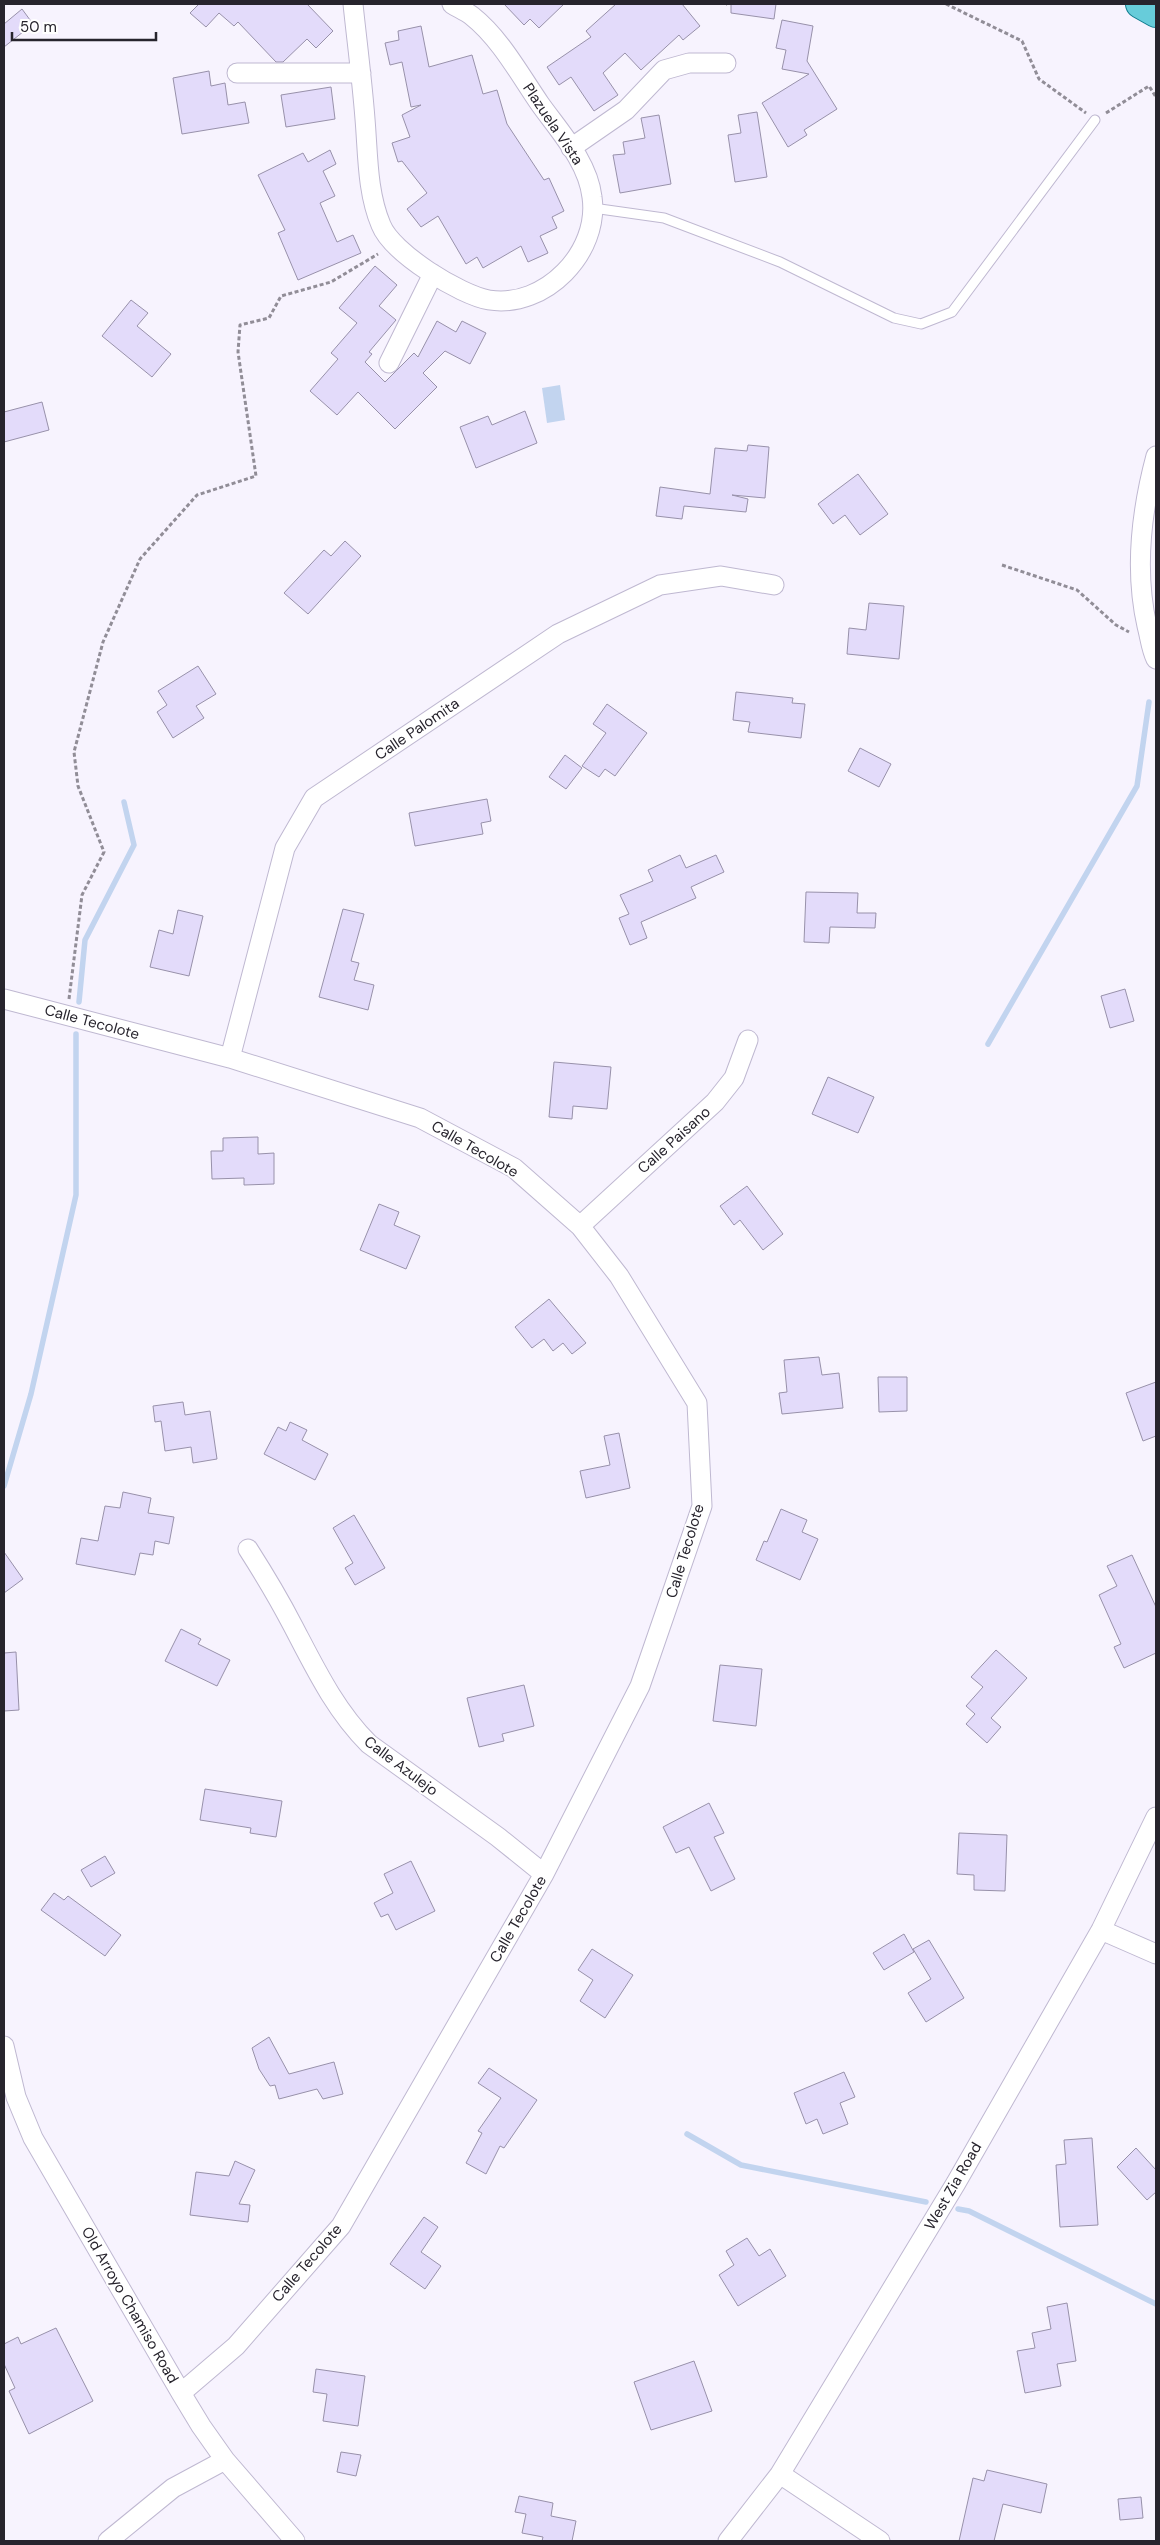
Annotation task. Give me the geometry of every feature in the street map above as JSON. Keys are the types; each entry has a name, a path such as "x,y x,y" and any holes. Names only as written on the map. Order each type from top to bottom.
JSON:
{"main road":[{"path":"1140,4 1156,13"}],"street":[{"name":"Plazuela Vista","path":"356,4 371,191 381,226 394,244 433,274 490,300 502,300 530,294 548,286 569,270 578,257 588,231 593,208 592,196 581,163 571,148 502,50 472,15 458,5"},
{"path":"571,148 626,110 656,76 664,70 690,63 726,63"},
{"path":"237,73 361,73"},
{"path":"390,364 433,274"},
{"path":"1154,651 1143,607 1140,550 1143,512 1156,456"},
{"name":"Calle Palomita","path":"230,1058 284,848 314,798 558,634 660,585 721,576 774,585"},
{"name":"Calle Tecolote","path":"4,999 230,1058 420,1118 514,1168 580,1226 619,1276 697,1403 702,1506 640,1686 544,1874 341,2226 236,2346 181,2393"},
{"name":"Calle Paisano","path":"580,1226 716,1102 734,1078 748,1040"},
{"name":"Calle Azulejo","path":"248,1549 277,1596 335,1704 351,1726 370,1744 498,1837 544,1874"},
{"name":"West Zia Road","path":"728,2541 780,2474 956,2183 1101,1930 1156,1817"},
{"path":"1101,1930 1156,1954"},
{"name":"Old Arroyo Chamiso Road","path":"4,2046 16,2097 33,2138 181,2393 225,2460 295,2541"},
{"path":"108,2541 173,2488 225,2460"},
{"path":"780,2474 880,2541"}],"lane":[{"path":"593,208 664,218 780,262 894,318 921,324 952,312 1095,120"}],"path":[{"path":"946,4 1022,41 1039,79 1095,120 1149,86 1156,97"},
{"path":"68,1015 82,895 104,852 78,786 74,752 103,642 140,559 197,495 256,476 238,352 240,325 269,318 281,296 331,282 394,244"},
{"path":"1002,565 1077,590 1116,625 1154,651"}],"water":[{"path":"560,385 565,420 547,423 542,388"}],"building":[{"path":"199,4 307,4 333,31 316,48 307,39 283,62 276,62 238,22 234,26 219,13 206,27 190,13"},
{"path":"504,4 564,4 539,28 530,19 524,25"},
{"path":"616,4 682,4 700,26 683,40 679,35 641,70 625,53 603,73 618,95 594,111 571,77 559,85 547,67 591,37 586,31"},
{"path":"731,4 776,4 774,19 731,13"},
{"path":"22,9 33,24 4,47 4,24"},
{"path":"782,20 813,26 807,61 837,109 804,130 807,135 788,147 762,103 809,74 782,69 786,50 776,48"},
{"path":"421,26 429,67 472,55 483,94 497,90 507,124 544,180 549,178 564,211 552,217 557,228 540,236 548,253 528,262 521,246 483,268 477,257 466,264 438,216 421,227 407,209 427,193 402,161 398,162 392,143 410,137 402,115 421,105 411,107 402,62 390,65 385,43 399,40 398,31"},
{"path":"209,71 211,86 225,83 228,105 245,102 249,123 182,134 173,78"},
{"path":"331,87 335,119 286,127 281,95"},
{"path":"757,112 767,177 735,182 728,135 741,133 738,115"},
{"path":"659,115 671,184 620,193 613,155 625,154 623,142 645,138 641,118"},
{"path":"330,150 336,164 323,171 335,196 320,203 337,242 353,235 361,253 298,280 278,233 285,230 258,175 303,153 308,162"},
{"path":"375,266 397,285 379,306 396,320 369,352 372,354 365,362 385,382 414,353 418,357 437,321 456,332 462,321 486,333 470,364 445,351 423,373 437,387 395,429 358,392 337,415 310,391 338,359 331,353 357,323 339,308"},
{"path":"131,300 148,313 137,326 171,354 152,377 102,336"},
{"path":"42,402 49,430 4,442 4,412"},
{"path":"525,411 537,443 476,468 460,427 488,416 492,425"},
{"path":"748,445 769,447 765,498 732,495 748,499 746,512 684,506 682,519 656,516 660,487 710,494 715,448 747,451"},
{"path":"858,474 888,514 860,535 845,515 833,524 818,504"},
{"path":"345,541 361,556 308,614 284,593 324,550 331,556"},
{"path":"869,603 904,606 899,659 847,654 849,628 866,630"},
{"path":"198,666 216,694 196,706 204,718 173,738 157,712 167,705 158,691"},
{"path":"736,692 793,698 792,703 805,704 801,738 748,732 750,722 733,720"},
{"path":"607,704 647,733 615,776 605,769 599,777 582,766 606,733 593,724"},
{"path":"860,748 891,764 879,787 848,771"},
{"path":"565,755 582,768 566,789 549,777"},
{"path":"487,799 491,821 481,823 483,834 415,846 409,813"},
{"path":"680,855 686,868 716,855 724,872 691,887 696,898 641,922 647,938 630,945 619,918 629,914 620,895 653,881 648,870"},
{"path":"806,892 858,893 857,913 876,913 875,928 830,927 829,943 804,942"},
{"path":"343,909 364,914 351,961 359,963 354,980 374,985 368,1010 319,997"},
{"path":"178,910 203,916 189,976 150,967 159,930 173,934"},
{"path":"1125,989 1134,1021 1110,1028 1101,996"},
{"path":"554,1062 611,1067 607,1109 573,1106 572,1119 549,1117"},
{"path":"828,1077 874,1097 858,1133 812,1114"},
{"path":"258,1137 258,1154 274,1153 274,1184 244,1185 244,1178 212,1179 211,1151 223,1151 223,1138"},
{"path":"747,1186 783,1234 763,1250 740,1220 734,1225 720,1206"},
{"path":"379,1204 399,1212 394,1225 420,1236 406,1269 360,1250"},
{"path":"549,1299 586,1343 572,1354 563,1343 553,1351 544,1339 532,1348 515,1327"},
{"path":"819,1357 822,1375 839,1373 843,1408 782,1414 779,1393 787,1392 784,1360"},
{"path":"878,1377 907,1377 907,1411 879,1412"},
{"path":"1156,1382 1156,1436 1143,1441 1126,1393"},
{"path":"183,1402 185,1415 210,1411 217,1459 193,1463 191,1447 165,1451 161,1421 155,1422 153,1406"},
{"path":"290,1422 307,1430 302,1440 328,1454 315,1480 264,1454 278,1427 286,1431"},
{"path":"619,1433 630,1488 586,1498 580,1471 610,1465 604,1436"},
{"path":"123,1492 151,1498 148,1513 174,1517 169,1544 155,1541 153,1555 140,1553 135,1575 76,1564 81,1538 98,1541 105,1506 120,1508"},
{"path":"781,1509 807,1520 802,1532 818,1539 800,1580 756,1560 764,1541 767,1542"},
{"path":"354,1515 385,1568 355,1585 345,1568 353,1563 333,1528"},
{"path":"4,1552 23,1579 4,1593"},
{"path":"1132,1555 1156,1607 1156,1653 1124,1668 1114,1647 1121,1644 1099,1595 1117,1586 1107,1566"},
{"path":"181,1629 201,1639 198,1644 230,1660 217,1686 165,1661"},
{"path":"996,1650 1027,1678 991,1718 1001,1727 987,1743 966,1724 975,1714 966,1706 983,1687 971,1677"},
{"path":"16,1652 19,1710 4,1711 4,1653"},
{"path":"720,1665 762,1669 756,1726 713,1721"},
{"path":"524,1685 534,1726 502,1734 504,1741 479,1747 467,1698"},
{"path":"205,1789 282,1801 276,1837 250,1833 251,1828 200,1820"},
{"path":"709,1803 724,1833 714,1837 735,1879 711,1891 689,1847 676,1853 663,1827"},
{"path":"959,1833 1007,1835 1005,1891 974,1890 974,1875 957,1874"},
{"path":"105,1856 115,1873 91,1887 81,1870"},
{"path":"411,1861 435,1911 396,1930 388,1914 381,1917 374,1903 393,1893 384,1874"},
{"path":"54,1893 64,1900 68,1896 121,1935 105,1956 41,1910"},
{"path":"904,1934 914,1952 884,1970 873,1953"},
{"path":"929,1940 964,1998 926,2022 908,1993 931,1979 913,1949"},
{"path":"592,1949 633,1975 605,2018 580,2001 593,1980 578,1970"},
{"path":"269,2037 289,2074 334,2062 343,2094 323,2099 317,2089 279,2099 275,2085 270,2086 259,2069 252,2048"},
{"path":"489,2068 537,2100 504,2148 500,2146 486,2174 466,2163 482,2133 478,2131 501,2098 478,2083"},
{"path":"844,2072 855,2097 840,2103 848,2124 823,2134 817,2119 806,2124 794,2093"},
{"path":"1092,2138 1098,2225 1060,2227 1056,2165 1066,2164 1064,2140"},
{"path":"1136,2148 1156,2170 1156,2192 1147,2200 1117,2167"},
{"path":"235,2161 255,2170 239,2204 250,2205 248,2222 190,2215 196,2172 229,2176"},
{"path":"424,2217 438,2227 421,2252 441,2266 425,2289 390,2264"},
{"path":"747,2238 759,2256 770,2249 786,2276 738,2306 719,2275 734,2265 726,2251"},
{"path":"1067,2303 1076,2361 1057,2364 1061,2386 1025,2393 1017,2351 1035,2348 1032,2333 1051,2329 1047,2307"},
{"path":"56,2328 93,2401 29,2434 9,2391 15,2388 4,2364 4,2344 18,2337 21,2344"},
{"path":"694,2361 712,2411 651,2430 634,2382"},
{"path":"316,2369 365,2376 358,2426 323,2421 327,2394 313,2392"},
{"path":"341,2452 361,2455 356,2476 337,2472"},
{"path":"987,2470 1047,2484 1041,2513 1003,2504 994,2541 959,2541 973,2478 984,2481"},
{"path":"519,2496 553,2503 551,2516 576,2521 572,2541 542,2541 543,2537 522,2533 526,2514 515,2512"},
{"path":"1141,2497 1143,2518 1120,2520 1118,2499"}],"waterway":[{"path":"988,1044 1137,786 1149,702"},
{"path":"79,1002 85,940 134,845 124,802"},
{"path":"4,1486 31,1394 76,1195 76,1034"},
{"path":"687,2134 741,2165 926,2202"},
{"path":"958,2209 969,2211 1156,2304"}]}
